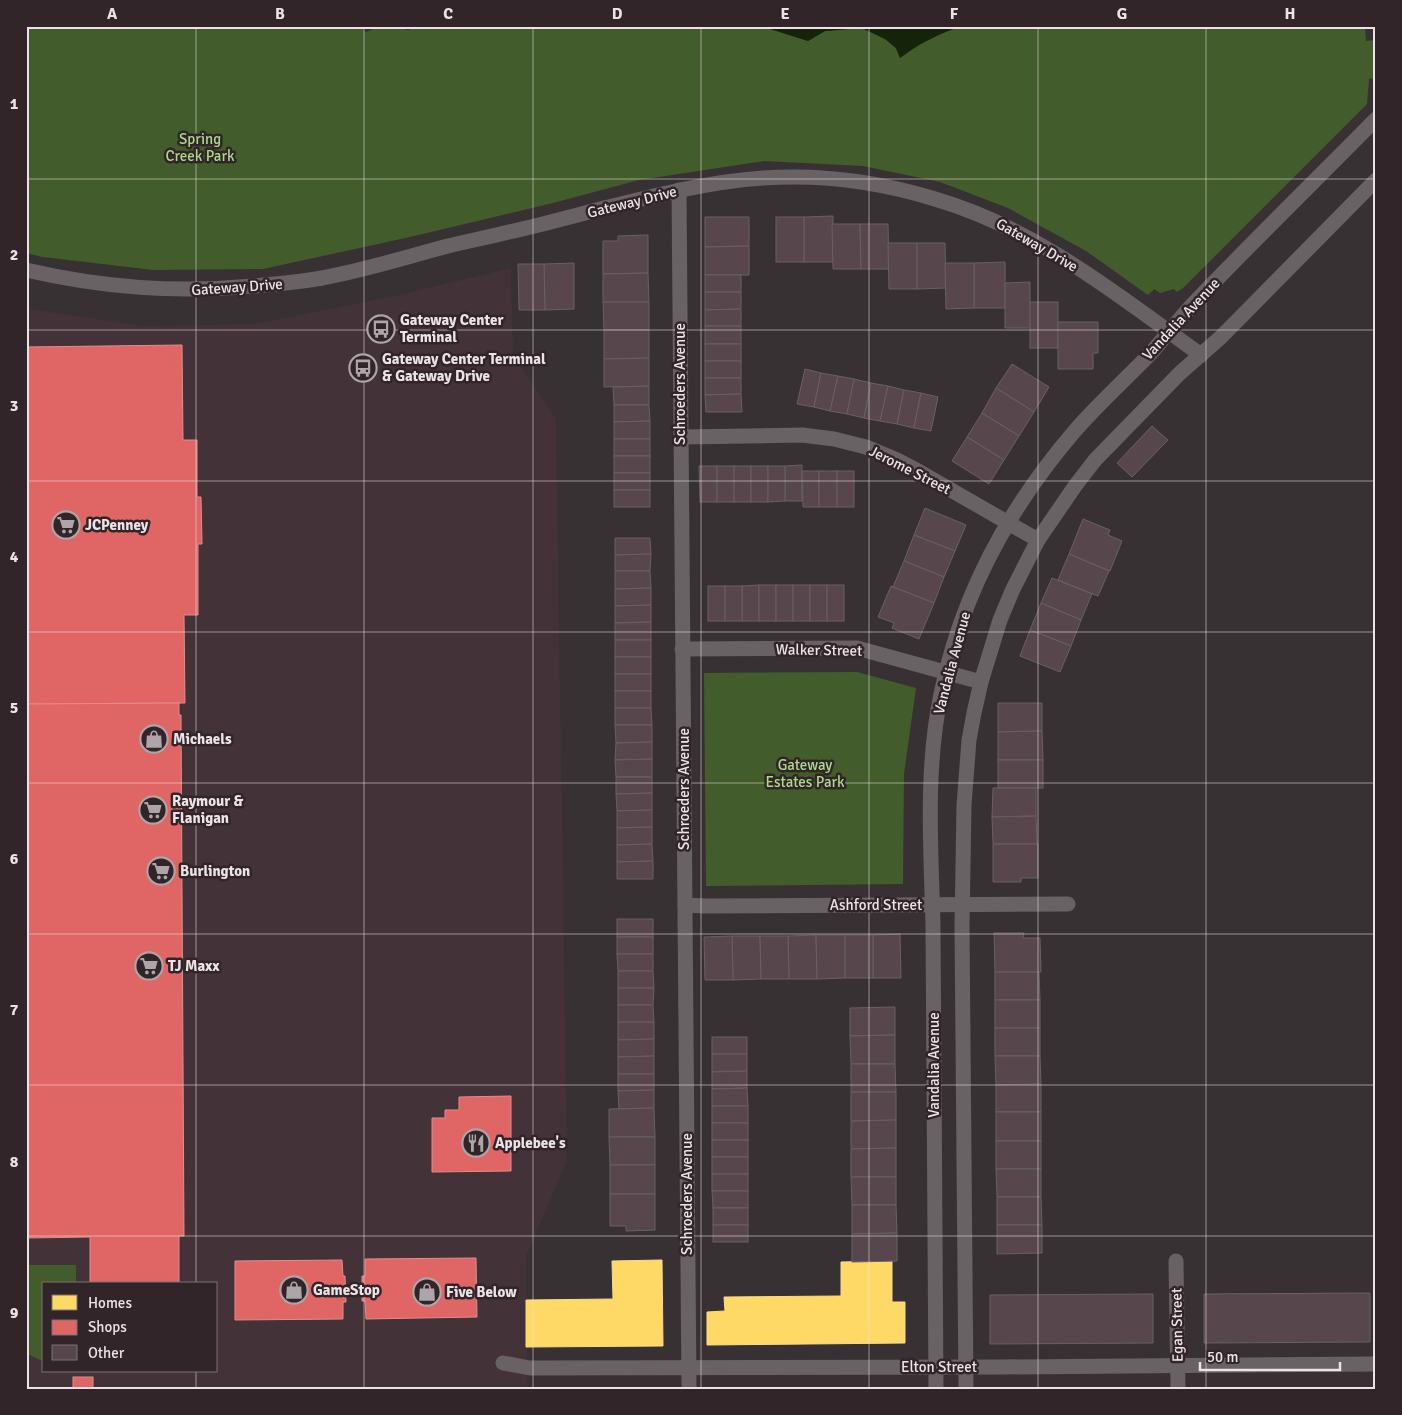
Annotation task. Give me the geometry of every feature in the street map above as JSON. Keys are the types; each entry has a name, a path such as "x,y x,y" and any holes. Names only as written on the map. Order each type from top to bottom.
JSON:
{"street":[{"name":"Vandalia Avenue","path":"936,1389 932,905 930,884 931,770 936,720 946,672 960,625 983,569 1008,522 1037,479 1074,432 1151,353 1194,303 1376,119"},
{"name":"Gateway Drive","path":"26,270 97,284 167,290 226,289 291,283 324,278 452,245 708,184 738,180 793,177 850,181 938,199 995,220 1050,250 1202,355"},
{"name":"Vandalia Avenue","path":"966,1389 962,904 966,774 969,740 981,682 1000,620 1013,589 1038,540 1095,460 1180,373 1221,337 1376,180"},
{"name":"Schroeders Avenue","path":"679,190 689,1389"},
{"name":"Jerome Street","path":"681,437 802,435 834,439 866,447 897,460 1038,540"},
{"name":"Walker Street","path":"682,649 857,648 981,682"},
{"name":"Ashford Street","path":"685,905 1068,904"},
{"name":"Egan Street","path":"1176,1261 1178,1389"},
{"name":"Elton Street","path":"503,1362 530,1368 1376,1364"}],"shaded area":[{"path":"750,26 962,26 929,39 900,58 896,48 885,39 862,28 825,31 808,41 767,28"},
{"path":"511,268 513,354 556,419 567,1161 526,1256 528,1389 26,1389 26,308 143,326 256,324 408,293"}],"green space":[{"name":"Spring Creek Park","path":"26,26 359,26 366,32 380,26 393,26 408,30 420,26 525,29 528,26 750,26 767,28 808,41 825,31 862,28 885,39 896,48 900,58 930,39 962,26 1087,26 1106,28 1109,26 1365,26 1366,41 1376,40 1376,78 1369,79 1367,104 1177,292 1174,289 1160,293 1154,289 1148,295 1086,251 1008,208 940,182 863,166 764,161 639,180 553,203 410,237 263,269 153,270 43,257 26,253"},
{"name":"Gateway Estates Park","path":"857,672 916,688 904,774 903,884 706,886 704,673"},
{"path":"26,1265 76,1265 76,1282 42,1282 42,1361 26,1353"}],"building: Homes":[{"path":"662,1260 663,1346 526,1347 526,1300 613,1299 612,1261"},
{"path":"892,1261 892,1302 905,1302 905,1343 707,1345 707,1312 725,1311 724,1297 841,1296 841,1262"}],"building: Shops":[{"path":"182,345 183,440 197,440 197,497 201,497 202,544 198,544 198,615 184,615 185,703 26,704 26,347"},
{"path":"179,703 179,715 181,715 184,1236 179,1236 179,1282 90,1282 90,1237 26,1238 26,704"},
{"path":"511,1096 511,1171 432,1172 432,1118 445,1118 445,1110 459,1110 459,1097"},
{"path":"476,1258 477,1317 366,1319 365,1301 362,1301 362,1276 365,1276 365,1259"},
{"path":"342,1260 346,1302 343,1302 343,1319 235,1320 235,1261"},
{"path":"73,1377 93,1377 93,1389 73,1389"}],"building: Other":[{"path":"833,216 833,262 804,262 804,217"},
{"path":"705,217 749,217 749,246 705,247"},
{"path":"776,217 804,217 804,262 776,262"},
{"path":"832,224 860,224 861,269 833,269"},
{"path":"860,224 888,224 889,269 861,269"},
{"path":"648,235 648,273 603,274 603,241 618,241 618,236"},
{"path":"888,243 917,243 917,289 889,289"},
{"path":"917,243 945,243 946,288 917,289"},
{"path":"749,246 749,275 705,275 705,247"},
{"path":"1005,262 1005,308 974,308 974,263"},
{"path":"574,263 574,309 545,310 544,264"},
{"path":"945,263 974,263 974,308 946,309"},
{"path":"518,264 544,264 545,310 519,310"},
{"path":"648,273 649,302 603,302 603,274"},
{"path":"705,275 741,275 741,292 705,292"},
{"path":"1030,282 1030,328 1005,328 1005,283"},
{"path":"705,292 741,292 741,309 705,310"},
{"path":"603,302 649,302 649,330 604,330"},
{"path":"1030,302 1058,302 1058,348 1030,348"},
{"path":"741,309 741,326 705,326 705,310"},
{"path":"1058,322 1098,322 1098,353 1093,353 1093,369 1058,369"},
{"path":"705,326 741,326 741,344 705,344"},
{"path":"604,330 649,330 649,358 604,359"},
{"path":"705,344 741,344 741,361 705,361"},
{"path":"649,358 649,386 604,387 604,359"},
{"path":"705,361 741,361 741,378 705,378"},
{"path":"1012,364 1049,387 1034,412 996,388"},
{"path":"805,369 821,373 814,407 797,404"},
{"path":"821,373 838,376 830,411 814,407"},
{"path":"838,376 854,379 847,414 830,411"},
{"path":"705,378 741,378 741,394 705,395"},
{"path":"854,379 871,383 864,418 847,414"},
{"path":"871,383 888,386 880,421 864,418"},
{"path":"649,386 649,405 614,405 613,387"},
{"path":"888,386 904,390 897,424 880,421"},
{"path":"996,388 1034,412 1019,436 982,413"},
{"path":"904,390 921,393 914,428 897,424"},
{"path":"921,393 938,397 931,431 914,428"},
{"path":"741,394 742,412 706,412 705,395"},
{"path":"614,405 649,405 650,421 614,422"},
{"path":"982,413 1019,436 1004,460 967,437"},
{"path":"650,421 650,439 614,439 614,422"},
{"path":"1152,426 1168,440 1132,477 1117,463"},
{"path":"967,437 1004,460 989,484 952,461"},
{"path":"614,439 650,439 650,456 614,456"},
{"path":"614,456 650,456 650,473 614,473"},
{"path":"802,465 802,501 785,501 785,466"},
{"path":"699,466 717,466 717,502 700,502"},
{"path":"717,466 734,466 734,502 717,502"},
{"path":"734,466 751,466 751,502 734,502"},
{"path":"751,466 768,466 768,502 751,502"},
{"path":"768,466 785,466 785,501 768,502"},
{"path":"802,471 819,471 819,507 803,507"},
{"path":"819,471 837,471 837,507 819,507"},
{"path":"837,471 854,471 854,507 837,507"},
{"path":"614,473 650,473 650,490 614,490"},
{"path":"614,490 650,490 650,507 614,507"},
{"path":"925,508 966,525 955,551 914,535"},
{"path":"1083,519 1110,530 1108,535 1122,541 1110,571 1069,554"},
{"path":"914,535 955,551 944,577 904,561"},
{"path":"615,538 650,538 651,554 615,555"},
{"path":"651,554 650,571 615,571 615,555"},
{"path":"1069,554 1109,571 1098,596 1058,580"},
{"path":"904,561 944,577 934,603 893,587"},
{"path":"615,571 650,571 651,588 615,589"},
{"path":"1052,578 1092,594 1081,620 1041,603"},
{"path":"759,585 759,621 742,621 742,586"},
{"path":"759,585 776,585 776,621 759,621"},
{"path":"776,585 793,585 793,621 776,621"},
{"path":"793,585 810,585 810,621 793,621"},
{"path":"810,585 827,585 827,621 810,621"},
{"path":"827,585 844,585 844,621 827,621"},
{"path":"708,586 725,586 725,621 708,621"},
{"path":"725,586 742,586 742,621 725,621"},
{"path":"891,586 934,603 919,639 892,628 894,623 878,617"},
{"path":"651,588 651,605 615,606 615,589"},
{"path":"1041,603 1081,620 1071,646 1030,630"},
{"path":"651,605 651,622 615,623 615,606"},
{"path":"651,622 651,640 615,640 615,623"},
{"path":"1030,630 1071,646 1060,672 1020,656"},
{"path":"615,640 651,640 651,657 615,657"},
{"path":"615,657 651,657 651,674 615,674"},
{"path":"615,674 651,674 651,691 615,691"},
{"path":"615,691 651,691 651,708 615,708"},
{"path":"998,703 1042,703 1042,731 998,732"},
{"path":"615,708 651,708 652,725 615,725"},
{"path":"615,725 652,725 652,742 616,743"},
{"path":"1042,731 1043,760 998,760 998,732"},
{"path":"652,742 652,759 615,760 616,743"},
{"path":"652,759 652,777 616,777 615,760"},
{"path":"998,760 1043,760 1043,788 998,788"},
{"path":"616,777 652,777 652,793 616,794"},
{"path":"993,788 1036,788 1036,816 992,817"},
{"path":"652,793 652,810 617,811 616,794"},
{"path":"652,810 652,827 617,828 617,811"},
{"path":"1036,816 1037,844 993,844 992,817"},
{"path":"652,827 652,844 617,845 617,828"},
{"path":"652,844 653,861 617,862 617,845"},
{"path":"993,844 1038,844 1038,878 1021,878 1021,882 993,882"},
{"path":"653,861 653,879 617,879 617,862"},
{"path":"617,919 653,919 653,937 617,937"},
{"path":"994,933 1024,933 1023,938 1040,938 1041,972 995,972"},
{"path":"900,934 901,978 873,978 873,935"},
{"path":"816,935 817,979 789,979 788,936"},
{"path":"816,935 845,935 845,978 817,979"},
{"path":"845,935 873,935 873,978 845,978"},
{"path":"732,936 760,936 761,979 733,980"},
{"path":"732,936 733,980 705,980 704,937"},
{"path":"760,936 788,936 789,979 761,979"},
{"path":"617,937 653,937 653,954 617,954"},
{"path":"617,954 653,954 653,971 618,971"},
{"path":"618,971 653,971 654,988 618,988"},
{"path":"995,972 1039,972 1040,1000 995,1000"},
{"path":"618,988 654,988 653,1005 618,1005"},
{"path":"995,1000 1040,1000 1040,1028 995,1028"},
{"path":"618,1005 653,1005 654,1022 618,1022"},
{"path":"895,1007 895,1035 850,1036 850,1008"},
{"path":"618,1022 654,1022 654,1039 618,1040"},
{"path":"995,1028 1040,1028 1040,1056 995,1056"},
{"path":"895,1035 895,1064 851,1064 850,1036"},
{"path":"712,1037 747,1037 747,1054 712,1054"},
{"path":"654,1039 654,1056 618,1057 618,1040"},
{"path":"712,1054 747,1054 747,1071 712,1072"},
{"path":"654,1056 654,1074 618,1074 618,1057"},
{"path":"995,1056 1040,1056 1041,1084 996,1085"},
{"path":"851,1064 895,1064 896,1092 851,1092"},
{"path":"747,1071 747,1088 712,1089 712,1072"},
{"path":"618,1074 654,1074 654,1090 618,1091"},
{"path":"1041,1084 1041,1112 996,1112 996,1085"},
{"path":"747,1088 748,1106 712,1106 712,1089"},
{"path":"654,1090 654,1108 619,1109 618,1091"},
{"path":"851,1092 896,1092 896,1120 851,1121"},
{"path":"712,1106 748,1106 748,1123 712,1123"},
{"path":"654,1108 655,1137 609,1137 609,1109"},
{"path":"996,1112 1041,1112 1041,1141 996,1141"},
{"path":"896,1120 896,1148 851,1149 851,1121"},
{"path":"712,1123 748,1123 748,1140 712,1140"},
{"path":"609,1137 655,1137 655,1165 610,1165"},
{"path":"712,1140 748,1140 748,1157 712,1157"},
{"path":"996,1141 1041,1141 1041,1169 996,1169"},
{"path":"896,1148 896,1177 851,1177 851,1149"},
{"path":"712,1157 748,1157 748,1174 712,1174"},
{"path":"610,1165 655,1165 655,1194 610,1194"},
{"path":"996,1169 1041,1169 1041,1197 997,1197"},
{"path":"712,1174 748,1174 748,1191 712,1191"},
{"path":"851,1177 896,1177 896,1205 852,1205"},
{"path":"712,1191 748,1191 748,1208 713,1208"},
{"path":"610,1194 655,1194 655,1230 626,1231 626,1226 610,1226"},
{"path":"997,1197 1041,1197 1042,1225 997,1225"},
{"path":"852,1205 896,1205 897,1233 852,1234"},
{"path":"713,1208 748,1208 748,1225 713,1225"},
{"path":"713,1225 748,1225 748,1242 713,1242"},
{"path":"997,1225 1042,1225 1042,1253 997,1254"},
{"path":"897,1233 897,1261 852,1262 852,1234"},
{"path":"1370,1293 1370,1342 1204,1343 1204,1294"},
{"path":"1153,1294 1153,1343 990,1344 990,1295"}],"place":[{"name":"Gateway Center Terminal","path":"381,329"},
{"name":"Gateway Center Terminal & Gateway Drive","path":"363,368"},
{"name":"JCPenney","path":"66,525"},
{"name":"Michaels","path":"154,739"},
{"name":"Raymour & Flanigan","path":"153,810"},
{"name":"Burlington","path":"161,871"},
{"name":"TJ Maxx","path":"149,966"},
{"name":"Applebee's","path":"476,1143"},
{"name":"GameStop","path":"294,1290"},
{"name":"Five Below","path":"427,1292"}]}
